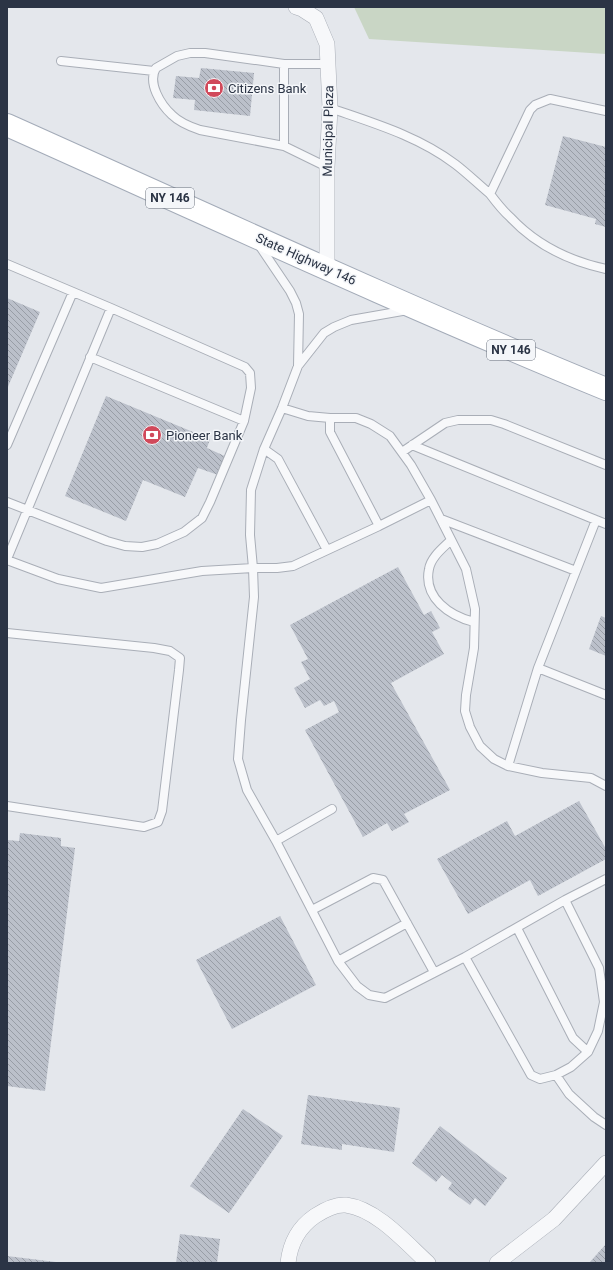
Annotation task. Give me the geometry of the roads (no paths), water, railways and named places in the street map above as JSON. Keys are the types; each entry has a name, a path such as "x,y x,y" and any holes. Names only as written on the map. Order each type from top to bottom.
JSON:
{"main road":[{"name":"State Highway 146","path":"7,125 417,309 606,389"}],"street":[{"name":"Municipal Plaza","path":"296,7 316,18 327,44 330,108 327,167 327,269"},
{"path":"497,1263 554,1219 606,1163"},
{"path":"288,1263 289,1254 298,1233 309,1220 325,1209 345,1205 364,1210 387,1225 428,1263"}],"lane":[{"path":"327,167 284,146 192,128 173,116 156,92 153,83 156,68 177,56 190,53 284,64 328,64"},
{"path":"62,61 154,72"},
{"path":"284,64 284,146"},
{"path":"490,194 530,110 535,104 550,99 606,111"},
{"path":"330,108 384,126 422,143 455,164 490,194 510,218 538,242 567,257 587,265 606,269"},
{"path":"253,236 290,291 296,303 299,314 298,366"},
{"path":"7,264 245,367 250,373 251,388 244,422 210,502 202,518 184,532 157,544 142,547 125,546 107,541 7,502"},
{"path":"7,445 73,292"},
{"path":"111,308 7,560 58,579 102,588 202,571 293,566 431,500"},
{"path":"417,309 351,320 324,333 298,366 264,449 251,490 250,535 254,568 254,597 238,759 247,790 276,841 338,961 357,986 368,995 385,998 465,957 606,879"},
{"path":"90,357 244,422"},
{"path":"282,408 308,416 356,418 370,424 390,436 411,464 466,569 475,609 474,648 466,695 465,711 470,727 480,746 494,759 508,766 542,773 591,778 606,786"},
{"path":"330,418 330,432 379,526"},
{"path":"402,452 446,423 458,420 491,420 606,465"},
{"path":"412,445 606,524"},
{"path":"264,449 278,459 327,550"},
{"path":"441,519 576,571"},
{"path":"508,766 538,668 596,520"},
{"path":"451,540 436,554 429,568 429,586 435,599 448,611 462,619 474,622"},
{"path":"7,633 154,648 170,651 180,658 162,811 158,822 144,827 7,806"},
{"path":"538,668 606,695"},
{"path":"276,841 332,809"},
{"path":"312,910 373,878 383,880 434,972"},
{"path":"465,957 531,1075 540,1079 571,1067 588,1052 598,1032 604,1002 599,968 566,900"},
{"path":"338,961 407,923"},
{"path":"517,928 573,1038 588,1052"},
{"path":"556,1074 569,1094 594,1117 606,1125"}],"place":[{"name":"Citizens Bank","path":"214,88"},
{"name":"Pioneer Bank","path":"152,435"}]}
